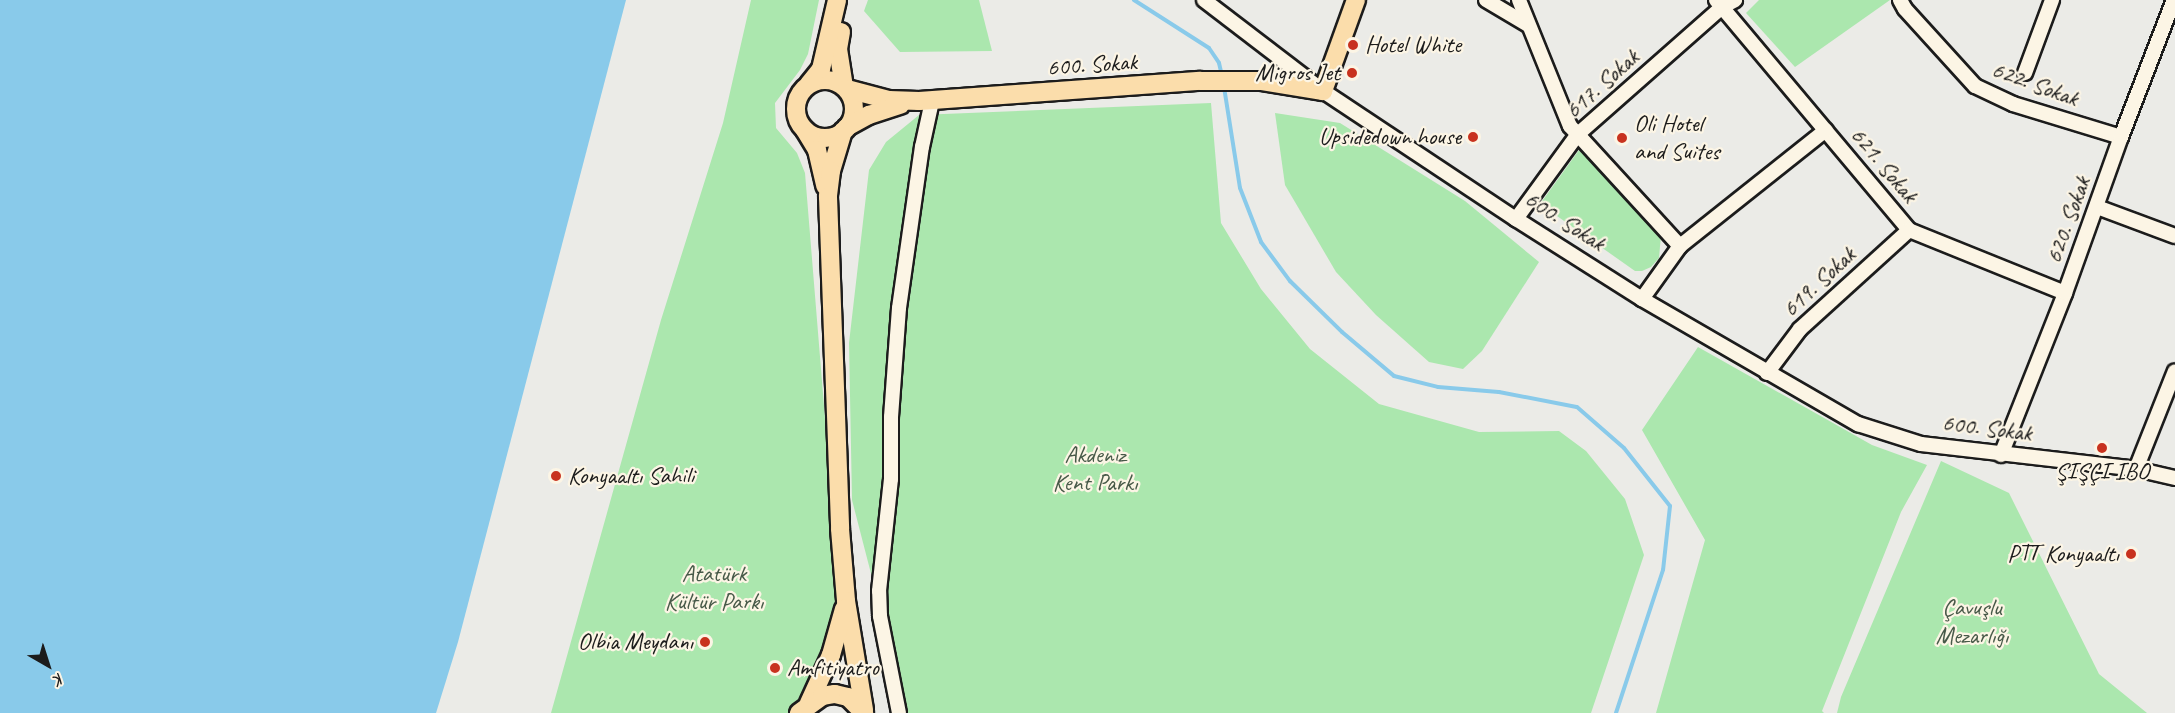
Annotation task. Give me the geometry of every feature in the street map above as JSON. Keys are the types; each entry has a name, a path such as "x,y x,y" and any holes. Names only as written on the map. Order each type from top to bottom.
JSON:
{"main road":[{"path":"828,197 817,150 798,117 797,102 821,69 837,0"},
{"path":"847,0 838,49 845,88 854,108 831,171 828,197 840,529 846,602 864,711"},
{"path":"1323,91 1356,0"},
{"path":"810,84 824,80 889,100 926,101"},
{"name":"600. Sokak","path":"926,101 1200,81 1262,81 1323,91"},
{"path":"805,130 812,135 828,138 890,107 926,101"},
{"path":"804,708 831,656 846,602"},
{"path":"804,708 822,696 842,694 864,711"}],"street":[{"path":"1204,0 1323,91"},
{"path":"1486,0 1528,25"},
{"path":"1519,0 1570,126 1680,246"},
{"name":"617. Sokak","path":"1516,219 1578,134 1719,4 1735,0"},
{"name":"622. Sokak","path":"1900,0 1905,9 1975,86 2013,104 2121,137"},
{"path":"2025,73 2052,0"},
{"name":"620. Sokak","path":"2001,455 2065,293 2170,3"},
{"name":"621. Sokak","path":"1719,4 1909,230 2065,293"},
{"name":"600. Sokak","path":"1323,91 1516,219 1642,299 1858,424 1921,444 2136,469 2175,478"},
{"path":"899,713 882,626 879,591 891,479 891,417 899,308 922,147 926,101"},
{"path":"1642,299 1680,246 1826,130"},
{"path":"2097,207 2175,236"},
{"name":"619. Sokak","path":"1767,373 1800,328 1909,230"},
{"path":"2136,469 2175,371"}],"green space":[{"name":"Atatürk Kültür Parkı","path":"751,0 819,0 808,54 800,70 775,103 776,128 797,153 805,173 837,565 837,604 830,639 801,700 789,713 551,713 661,320 723,123"},
{"path":"868,0 979,0 992,51 900,52 864,11"},
{"path":"1759,0 1890,0 1795,67 1746,13"},
{"name":"Akdeniz Kent Parkı","path":"1211,103 1221,223 1261,289 1310,349 1379,404 1479,432 1559,431 1586,451 1625,499 1644,555 1591,713 907,713 852,500 849,343 869,170 886,142 919,115"},
{"path":"1275,113 1340,123 1465,201 1539,262 1482,351 1463,369 1429,362 1376,315 1336,272 1285,185"},
{"path":"1579,150 1661,235 1659,258 1651,267 1635,271 1540,204"},
{"path":"1698,347 1872,445 1927,465 1901,512 1822,711 1824,713 1656,713 1705,540 1642,430"},
{"name":"Çavuşlu Mezarlığı","path":"1941,461 2009,493 2099,674 2147,713 1837,713 1841,697"}],"water":[{"path":"0,0 626,0 458,642 436,713 0,713"}],"waterway":[{"path":"1134,0 1209,48 1219,63 1222,76"},
{"path":"1224,87 1240,188 1261,242 1290,281 1342,332 1394,376 1438,387 1499,392 1577,407 1624,448 1670,506 1663,570 1616,713"}],"place":[{"name":"Hotel White","path":"1353,45"},
{"name":"Migros Jet","path":"1352,73"},
{"name":"Upsidedown house","path":"1473,137"},
{"name":"Oli Hotel and Suites","path":"1622,138"},
{"name":"ŞIŞÇI IBO","path":"2102,448"},
{"name":"Konyaaltı Sahili","path":"556,476"},
{"name":"PTT Konyaaltı","path":"2131,554"},
{"name":"Olbia Meydanı","path":"705,642"},
{"name":"Amfitiyatro","path":"775,668"}]}
